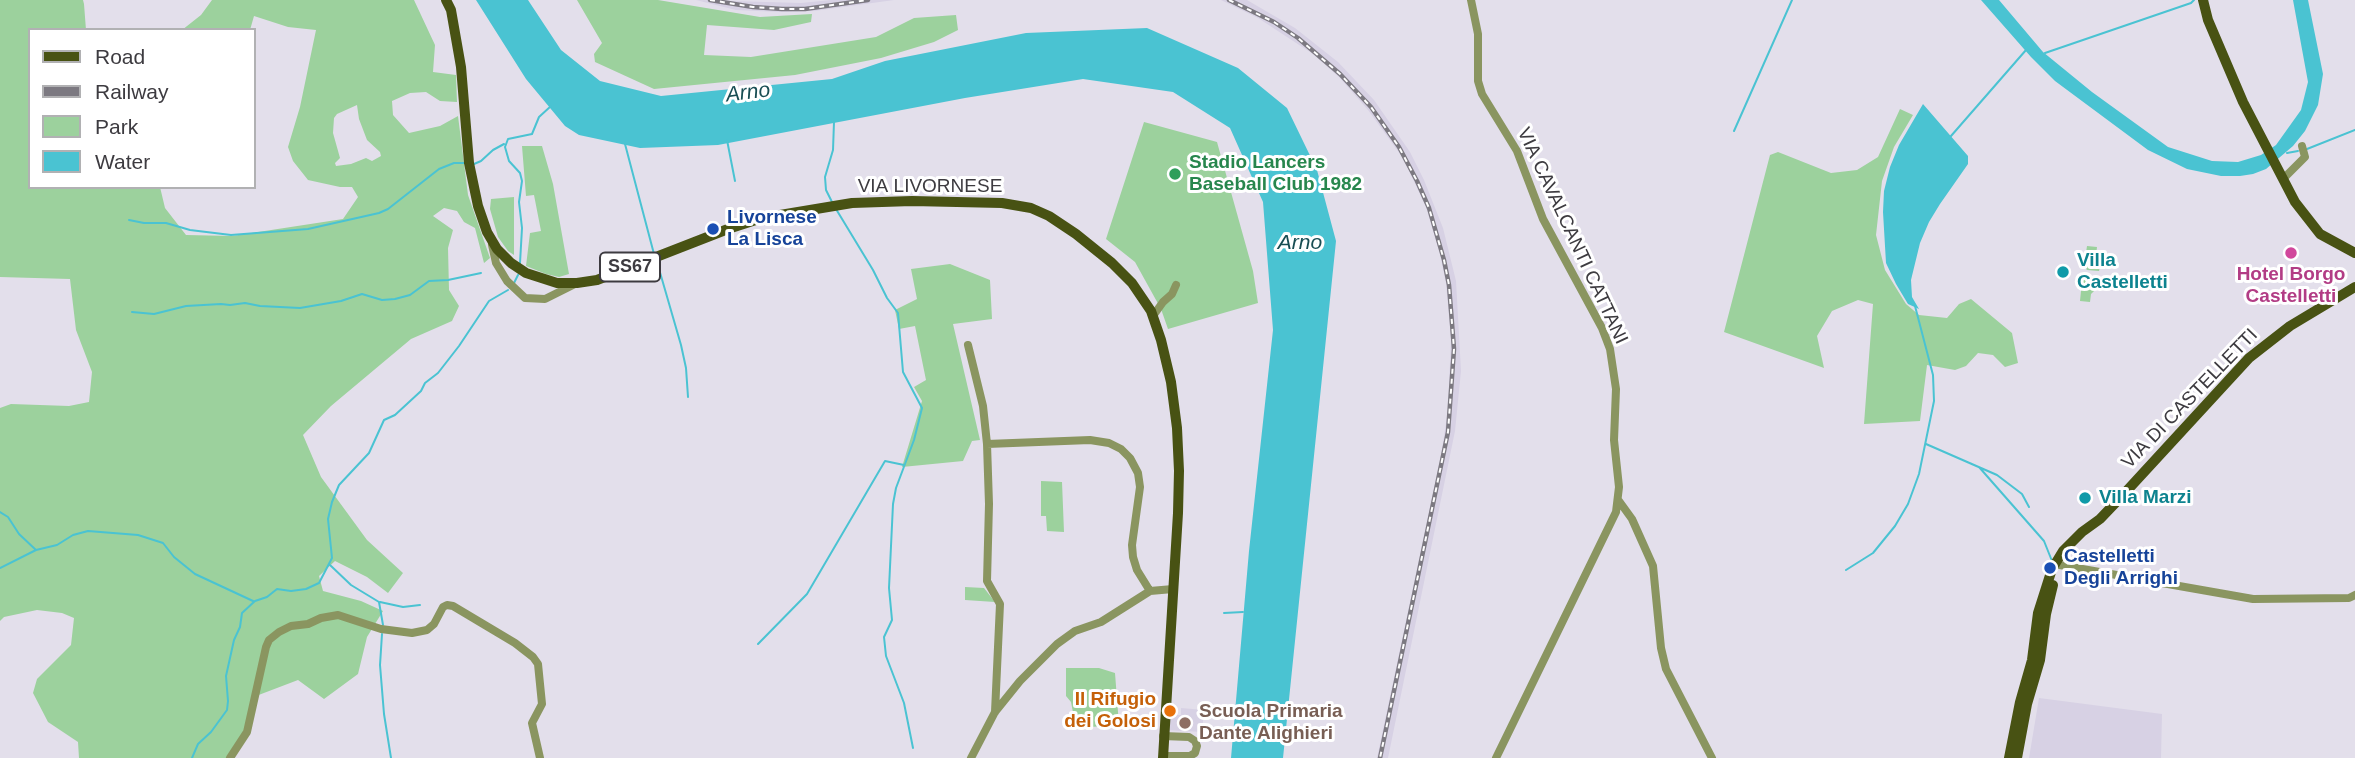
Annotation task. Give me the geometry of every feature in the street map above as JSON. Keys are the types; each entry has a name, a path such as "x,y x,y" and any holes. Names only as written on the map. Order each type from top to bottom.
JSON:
{"main road":[{"name":"VIA LIVORNESE","path":"446,0 451,10 461,66 473,186 478,206 497,249 510,263 526,273 557,283 597,280 762,218 877,201 975,202 1023,206 1049,216 1076,234 1118,269 1145,301 1153,316 1165,355 1177,428 1179,471 1163,757"},
{"path":"2203,0 2208,20 2243,103 2301,212 2320,234 2355,253"},
{"name":"VIA DI CASTELLETTI","path":"2009,758 2032,660 2038,613 2063,551 2131,487 2249,358 2290,326 2355,287"},
{"name":"VIA DI CASTELLETTI","path":"2017,758 2027,704 2040,660 2056,564"}],"street":[{"name":"VIA CAVALCANTI CATTANI","path":"1471,0 1478,34 1478,81 1482,94 1517,151 1542,219 1594,314 1610,349 1615,377 1614,440 1619,501 1606,534 1496,758"},
{"path":"2281,175 2305,157 2302,145"},
{"path":"491,239 496,264 507,281 525,298 545,299 577,283"},
{"path":"1153,316 1172,294 1176,285"},
{"path":"1145,301 1163,302"},
{"path":"968,345 983,405 987,444 987,581 1000,604 995,712"},
{"path":"987,444 1090,440 1109,443 1121,449 1138,473 1140,487 1132,545 1133,557 1137,570 1150,591"},
{"path":"1619,501 1632,519 1653,566 1661,648 1666,669 1712,758"},
{"path":"2056,564 2253,599 2355,596"},
{"path":"971,758 995,712 1020,681 1057,643 1075,631 1101,622 1150,591 1173,589"},
{"path":"230,758 247,732 266,647 279,632 291,626 309,624 321,618 338,615 381,629 412,633 427,630 447,605 514,643 538,664 542,704 532,723 540,758"},
{"path":"1163,736 1192,738 1197,746 1195,753 1187,756 1163,757"},
{"path":"1185,737 1178,740 1176,747 1178,753 1187,756"}],"shaded area":[{"path":"696,0 801,3 894,0 814,11 780,12 736,10"},
{"path":"1221,0 1247,0 1295,28 1338,62 1374,100 1410,152 1424,180 1443,228 1456,281 1461,371 1455,431 1388,758 1377,758 1441,456 1448,410 1451,338 1446,283 1440,254 1426,207 1403,158 1368,110 1340,78 1313,54 1258,18"},
{"path":"2039,698 2162,714 2161,758 2029,758"},
{"name":"Scuola Primaria Dante Alighieri","path":"1181,708 1204,710 1202,732 1167,730 1168,715 1181,715"}],"green space":[{"path":"0,0 83,0 84,4 86,28 28,28 28,189 160,189 165,208 186,235 232,236 343,219 358,197 352,187 308,180 293,161 288,147 300,107 316,30 288,27 254,16 251,28 185,28 201,15 212,0 414,0 435,45 433,72 456,75 457,102 440,101 426,92 410,93 392,101 393,115 409,133 440,126 458,116 468,195 490,258 484,263 475,228 464,222 457,211 444,208 433,216 453,230 448,248 449,290 459,306 452,321 411,339 331,406 303,435 321,477 367,540 403,573 388,593 367,577 335,561 319,576 323,591 361,601 383,611 367,637 358,674 324,699 298,680 256,696 252,716 230,758 79,758 78,742 48,722 33,693 37,679 71,645 74,618 62,613 37,610 4,617 0,621 0,408 11,404 69,406 89,402 92,372 76,330 70,279 0,277","holes":["357,105 367,140 381,156 372,161 366,158 336,166 335,163 340,158 333,133 334,118 337,114"]},
{"path":"577,0 658,0 760,17 812,14 811,22 774,30 707,25 704,55 751,57 876,37 914,18 956,15 958,30 934,42 881,58 795,75 654,89 595,62 594,54 602,43"},
{"path":"1900,109 1913,115 1894,147 1882,181 1876,235 1885,270 1906,304 1919,315 1947,318 1959,304 1971,299 2012,333 2018,363 2005,367 1993,355 1978,353 1966,366 1955,370 1927,365 1920,421 1864,424 1873,304 1858,300 1832,311 1817,336 1824,368 1724,332 1770,155 1778,152 1831,173 1857,170 1878,157"},
{"path":"1144,122 1217,142 1253,271 1258,303 1168,329 1161,309 1135,262 1106,239"},
{"path":"522,146 542,146 553,184 569,274 559,277 526,266 530,233 541,231 534,195 526,196"},
{"path":"514,197 514,255 498,237 490,209 491,199"},
{"path":"2087,246 2097,247 2096,256 2101,263 2099,271 2087,270 2084,266"},
{"path":"950,264 990,280 992,319 953,324 980,440 972,441 963,461 902,467 922,401 914,387 926,380 915,326 899,329 895,310 917,299 911,269"},
{"path":"2085,278 2098,280 2090,302 2080,301 2082,281"},
{"path":"1041,481 1062,482 1064,532 1047,531 1046,516 1041,516"},
{"path":"965,587 984,588 995,602 965,600"},
{"path":"1066,668 1099,668 1115,673 1119,725 1076,728 1071,702 1066,696"}],"water":[{"name":"Arno","path":"476,0 528,0 561,50 600,81 661,96 832,79 885,61 1026,33 1147,28 1238,68 1287,108 1317,170 1336,241 1283,758 1231,758 1249,551 1273,330 1263,202 1230,128 1173,92 1083,79 965,98 718,145 640,148 579,135 565,126 526,79"},
{"path":"1981,0 1999,0 2043,52 2092,92 2168,147 2212,161 2238,162 2261,155 2276,145 2301,110 2308,82 2293,0 2308,0 2323,74 2318,105 2305,131 2293,146 2266,169 2253,174 2221,176 2187,169 2148,150 2055,81"},
{"path":"1923,104 1968,156 1968,164 1929,222 1920,243 1911,280 1912,297 1919,309 1908,304 1886,263 1883,212 1884,191 1890,167 1899,145"}],"waterway":[{"path":"1734,131 1792,0"},
{"path":"2045,53 2194,0"},
{"path":"1951,136 2026,50"},
{"path":"520,263 522,228 519,202 522,181 520,173 509,161 505,147 508,139 532,134 539,117 551,106"},
{"path":"832,202 826,190 825,177 833,150 834,122"},
{"path":"2307,149 2355,130"},
{"path":"727,140 735,181"},
{"path":"474,164 504,144"},
{"path":"625,144 654,254"},
{"path":"2287,153 2298,151"},
{"path":"129,220 166,223 190,230 231,235 308,229 379,213 439,169 454,163 465,163"},
{"path":"836,209 898,313 903,372 922,408 893,504 889,588 892,620 884,637 886,656 904,703 913,748"},
{"path":"657,262 681,345 688,397"},
{"path":"132,312 154,314 186,306 245,303 300,308 341,301 362,294 382,300 395,299 410,295 429,281 481,273"},
{"path":"514,283 518,275"},
{"path":"192,758 198,744 211,732 227,710 226,676 242,613 255,601 267,597 277,589 306,589 319,583 332,558 328,519 339,485 369,453 384,420 395,415 421,391 425,383 438,373 459,346 489,301 508,290"},
{"path":"1846,570 1873,553 1895,526 1908,504 1919,474 1934,401 1933,375 1915,306"},
{"path":"1926,444 1997,475 2022,494 2029,507"},
{"path":"758,644 807,594 885,461 904,465"},
{"path":"1979,467 2044,541 2052,561"},
{"path":"0,512 8,517 19,534 36,550"},
{"path":"0,568 36,550 57,545 73,535 88,531 138,535 163,543 174,557 195,574 253,601"},
{"path":"330,565 351,585 379,602 383,625"},
{"path":"380,602 403,607 420,605"},
{"path":"1224,613 1243,612"},
{"path":"382,634 380,665 391,758"}],"railway":[{"path":"710,0 782,9 805,9 868,0"},
{"path":"1229,0 1274,22 1298,38 1340,74 1371,107 1399,147 1429,208 1449,285 1454,349 1448,432 1380,758"}],"place":[{"name":"Stadio Lancers Baseball Club 1982","path":"1175,174"},
{"name":"Livornese La Lisca","path":"713,229"},
{"name":"Hotel Borgo Castelletti","path":"2291,253"},
{"name":"Villa Castelletti","path":"2063,272"},
{"name":"Villa Marzi","path":"2085,498"},
{"name":"Castelletti Degli Arrighi","path":"2050,568"},
{"name":"Il Rifugio dei Golosi","path":"1170,711"},
{"name":"Scuola Primaria Dante Alighieri","path":"1185,723"}]}
